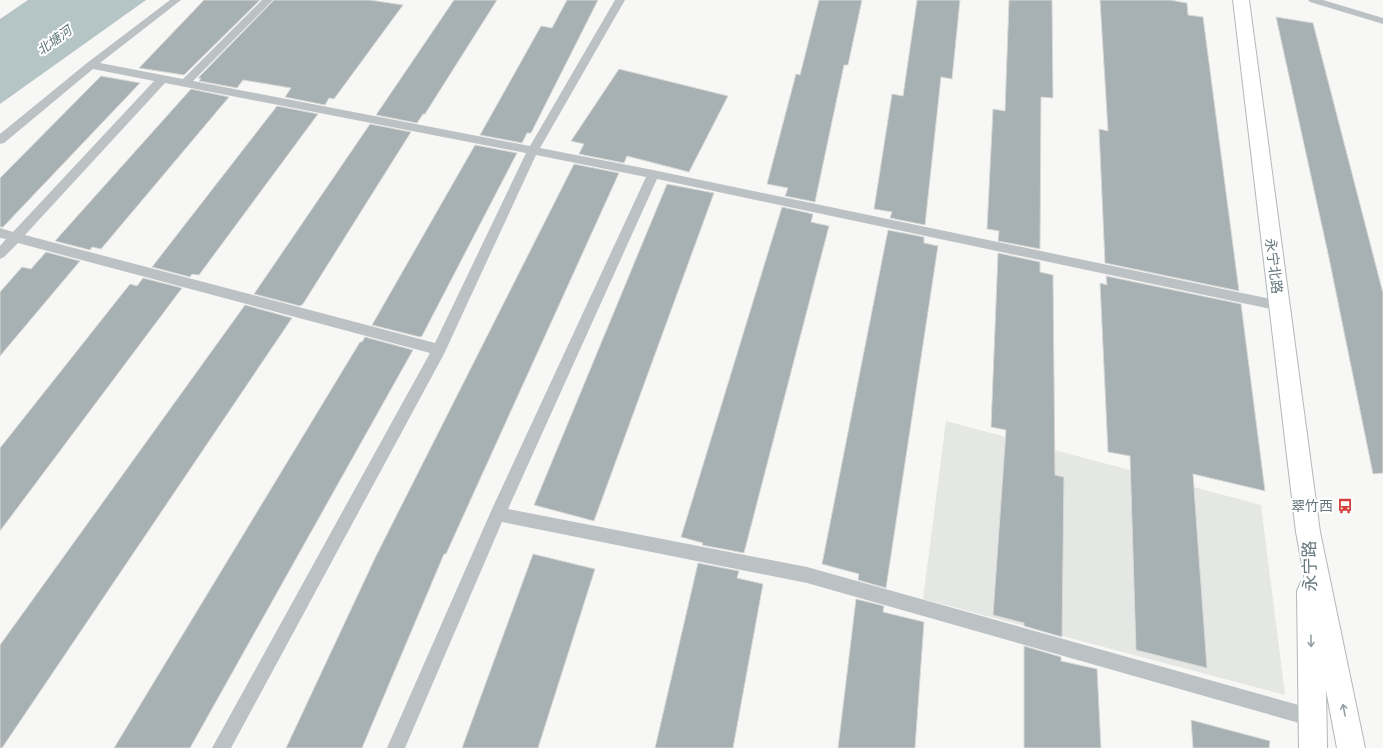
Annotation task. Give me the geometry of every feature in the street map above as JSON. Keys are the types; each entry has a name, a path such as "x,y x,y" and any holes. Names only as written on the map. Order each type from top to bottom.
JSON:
{"main road":[{"name":"永宁北路","path":"1241,0 1308,532"},
{"name":"永宁路","path":"1308,532 1313,748"},
{"name":"永宁路","path":"1308,532 1351,748"}],"lane":[{"path":"0,140 91,65 176,0"},
{"path":"185,83 268,0"},
{"path":"221,748 439,350 533,150 620,0"},
{"path":"1313,0 1383,20"},
{"path":"91,65 653,174 1280,306"},
{"path":"0,254 162,79"},
{"path":"396,748 498,514 653,174"},
{"path":"0,233 439,350"},
{"path":"498,514 808,575 1313,718"}],"shaded area":[{"path":"946,421 1261,505 1285,695 923,599"}],"water":[{"name":"北塘河","path":"28,0 146,0 0,104 0,19"}],"building":[{"path":"204,0 260,0 184,75 139,68"},
{"path":"274,0 370,0 403,5 334,99 329,98 325,105 285,97 291,88 243,80 237,88 199,81 201,78 198,78"},
{"path":"454,0 497,0 425,114 423,114 417,123 376,115"},
{"path":"567,0 598,0 531,133 527,133 522,143 480,135 541,26 552,28"},
{"path":"819,0 862,0 848,65 844,65 815,202 785,196 788,188 767,184 796,74 800,75"},
{"path":"917,0 960,0 952,79 941,77 925,225 890,218 892,212 874,209 892,94 903,96"},
{"path":"1009,0 1052,0 1053,98 1041,97 1040,249 998,241 999,231 987,229 993,109 1005,111"},
{"path":"1100,0 1170,0 1187,3 1188,15 1203,17 1239,291 1105,263 1099,129 1108,131"},
{"path":"1276,17 1313,23 1383,293 1383,473 1373,474 1329,258"},
{"path":"619,69 728,96 689,172 627,156 624,163 579,154 584,144 571,141"},
{"path":"101,76 140,83 3,227 0,227 0,178"},
{"path":"191,89 229,97 101,249 92,247 90,250 55,241"},
{"path":"277,106 318,114 199,275 192,274 190,277 152,267"},
{"path":"370,124 411,132 303,304 300,306 254,294"},
{"path":"475,145 517,153 422,336 420,337 372,325"},
{"path":"574,164 619,173 446,554 444,554 362,748 286,748 376,556"},
{"path":"667,184 714,193 594,521 534,505"},
{"path":"782,207 813,214 811,222 829,226 744,553 702,545 703,543 681,537"},
{"path":"888,230 924,237 924,243 938,246 886,588 858,580 859,574 822,564"},
{"path":"46,252 80,261 0,356 0,292 22,267 31,269"},
{"path":"998,253 1040,262 1040,272 1053,275 1055,475 1064,477 1062,637 1024,626 1024,623 993,615 1006,430 991,427"},
{"path":"1106,276 1241,304 1265,491 1193,474 1207,668 1136,650 1130,456 1108,452 1100,283 1107,285"},
{"path":"143,278 182,288 0,531 0,448 130,284 137,286"},
{"path":"245,305 292,318 2,748 0,748 0,645"},
{"path":"365,337 413,350 190,748 114,748 360,342 362,342"},
{"path":"533,554 595,569 538,748 462,748"},
{"path":"698,563 739,571 737,578 763,584 733,748 655,748"},
{"path":"856,599 884,606 883,612 924,622 915,748 838,748"},
{"path":"1024,646 1061,657 1061,661 1097,669 1101,748 1024,748"},
{"path":"1191,720 1270,741 1269,748 1193,748"}],"place":[{"name":"翠竹西","path":"1345,506"}]}
